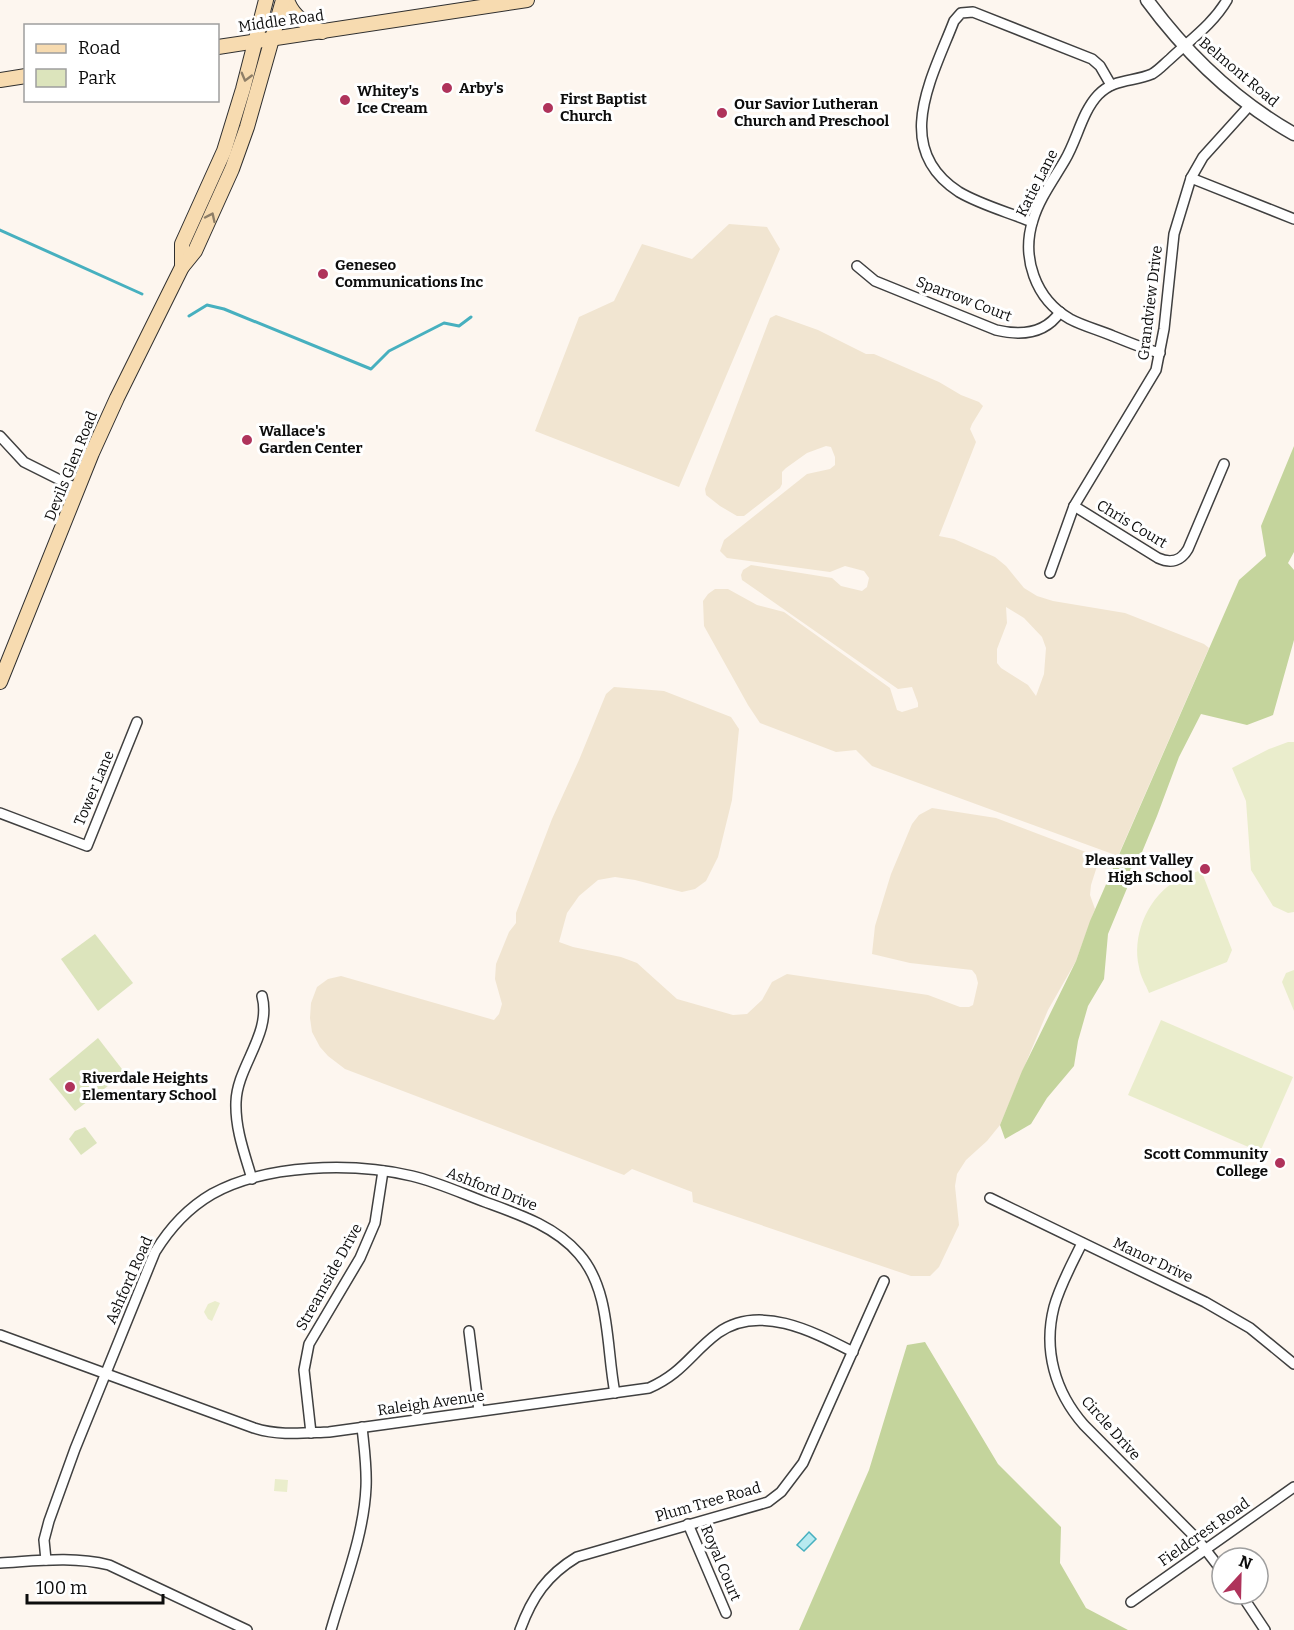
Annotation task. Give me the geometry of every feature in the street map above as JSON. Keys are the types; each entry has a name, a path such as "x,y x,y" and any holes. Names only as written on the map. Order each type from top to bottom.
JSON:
{"main road":[{"name":"Devils Glen Road","path":"182,267 182,244 224,151 266,0"},
{"name":"Devils Glen Road","path":"0,682 3,666 117,398 182,267 195,251 232,169 285,0"},
{"path":"285,0 298,18 322,32"},
{"name":"Middle Road","path":"219,47 322,32 477,3 527,0"},
{"path":"0,80 24,76"}],"street":[{"name":"Belmont Road","path":"1147,0 1185,46 1213,74 1250,105 1294,134"},
{"path":"1032,222 960,192 935,170 924,146 921,118 926,92 954,21 961,13 973,12 1096,61 1111,85 1122,80 1152,74 1214,18 1227,0"},
{"name":"Katie Lane","path":"1111,85 1093,102 1070,151 1041,201 1032,222 1029,240 1030,266 1042,292 1060,312 1078,322 1160,353"},
{"name":"Grandview Drive","path":"1050,573 1074,506 1152,381 1156,370 1160,353 1171,251 1177,222 1191,178 1203,157 1250,105"},
{"path":"1191,178 1294,219"},
{"name":"Sparrow Court","path":"856,266 875,281 996,330 1009,333 1033,332 1041,329 1050,324 1060,312"},
{"path":"0,436 24,462 78,489"},
{"name":"Chris Court","path":"1074,506 1158,558 1166,562 1173,561 1185,555 1224,464"},
{"name":"Tower Lane","path":"0,813 87,846 137,722"},
{"path":"252,1179 240,1141 236,1102 238,1087 260,1033 265,1009 262,996"},
{"name":"Ashford Road","path":"46,1560 44,1540 75,1449 146,1273 166,1233 211,1195 252,1179 274,1173 330,1168 383,1171"},
{"name":"Ashford Drive","path":"383,1171 436,1183 536,1221 580,1254 596,1280 604,1315 615,1393"},
{"name":"Streamside Drive","path":"311,1433 304,1370 309,1344 360,1258 375,1223 383,1171"},
{"name":"Manor Drive","path":"990,1198 1230,1315 1257,1333 1294,1364"},
{"name":"Circle Drive","path":"1082,1243 1054,1307 1050,1337 1055,1377 1072,1412 1198,1540 1210,1556"},
{"name":"Plum Tree Road","path":"520,1630 537,1594 548,1578 560,1567 577,1557 768,1502 781,1492 803,1463 884,1281"},
{"name":"Raleigh Avenue","path":"0,1335 271,1433 311,1433 362,1427 649,1388 664,1382 680,1370 717,1334 730,1326 745,1322 773,1320 789,1324 853,1352"},
{"path":"469,1331 479,1411"},
{"path":"331,1630 362,1515 366,1489 366,1459 362,1427"},
{"name":"Fieldcrest Road","path":"1131,1602 1294,1487"},
{"name":"Royal Court","path":"688,1524 726,1613"},
{"path":"0,1563 90,1560 109,1565 247,1630"},
{"path":"1249,1606 1265,1630"}],"shaded area":[{"path":"729,224 767,227 780,249 679,487 535,431 579,317 614,301 642,244 692,259"},
{"path":"776,315 818,330 866,354 874,354 939,382 983,406 970,429 976,442 939,536 954,539 995,557 1006,566 1024,588 1037,596 1053,601 1125,613 1209,648 1118,856 872,766 856,750 836,752 760,723 748,705 704,626 703,601 715,589 728,589 757,605 784,612 890,688 897,710 902,712 918,707 912,687 898,689 742,580 741,575 743,570 751,565 832,578 841,586 862,591 867,587 869,578 864,571 845,566 830,572 727,558 720,551 724,540 807,474 830,469 835,465 831,447 826,446 807,453 782,472 780,488 744,516 737,516 706,495 705,489 770,318","holes":["1006,607 1024,618 1042,637 1046,648 1044,674 1036,696 1028,685 997,663 997,649 1007,623"]},
{"path":"614,687 664,691 731,717 739,729 732,800 718,857 706,881 695,889 682,892 615,877 598,880 579,896 567,913 559,942 637,963 677,999 733,1015 747,1014 762,1000 772,982 787,974 928,995 960,1007 973,1005 978,983 972,970 910,963 872,954 875,926 891,874 912,824 919,815 932,808 996,818 1091,854 1099,860 1090,895 1095,909 1076,961 1048,1010 1000,1125 987,1141 966,1160 957,1174 955,1186 959,1225 939,1267 930,1276 911,1276 693,1202 692,1192 632,1169 624,1175 345,1069 320,1047 312,1032 311,1003 317,987 328,979 341,976 494,1020 499,1014 502,1004 495,979 496,964 509,932 516,923 516,913 552,819 606,694"}],"green space":[{"path":"1294,446 1294,552 1288,563 1294,570 1294,640 1273,715 1247,725 1201,714 1179,757 1108,934 1104,979 1088,1006 1074,1066 1047,1098 1031,1124 1005,1139 1000,1125 1022,1071 1076,961 1090,921 1239,580 1266,556 1261,526"},
{"path":"1288,742 1294,742 1294,912 1288,913 1273,906 1251,870 1246,801 1232,768"},
{"path":"1201,870 1232,950 1227,962 1149,993 1137,956 1139,932 1143,921 1154,900 1162,892 1174,882"},
{"path":"95,934 133,983 98,1011 61,959"},
{"path":"1294,970 1294,1011 1282,982 1286,973"},
{"path":"1161,1020 1293,1077 1260,1152 1128,1095"},
{"path":"98,1038 125,1073 75,1111 49,1079"},
{"path":"85,1127 97,1143 81,1155 69,1139 75,1131"},
{"path":"215,1301 220,1303 212,1321 204,1312 208,1304"},
{"path":"925,1342 998,1464 1061,1527 1060,1563 1086,1608 1128,1630 799,1630 869,1470 907,1345"},
{"path":"275,1479 288,1480 287,1492 274,1491"}],"water":[{"path":"809,1532 816,1539 804,1551 797,1545"}],"waterway":[{"path":"0,230 142,294"},
{"path":"189,316 207,305 224,309 371,369 389,351 444,323 459,326 471,317"}],"place":[{"name":"Arby's","path":"447,88"},
{"name":"Whitey's Ice Cream","path":"345,100"},
{"name":"First Baptist Church","path":"548,108"},
{"name":"Our Savior Lutheran Church and Preschool","path":"722,113"},
{"name":"Geneseo Communications Inc","path":"323,274"},
{"name":"Wallace's Garden Center","path":"247,440"},
{"name":"Pleasant Valley High School","path":"1205,869"},
{"name":"Riverdale Heights Elementary School","path":"70,1087"},
{"name":"Scott Community College","path":"1280,1163"}]}
